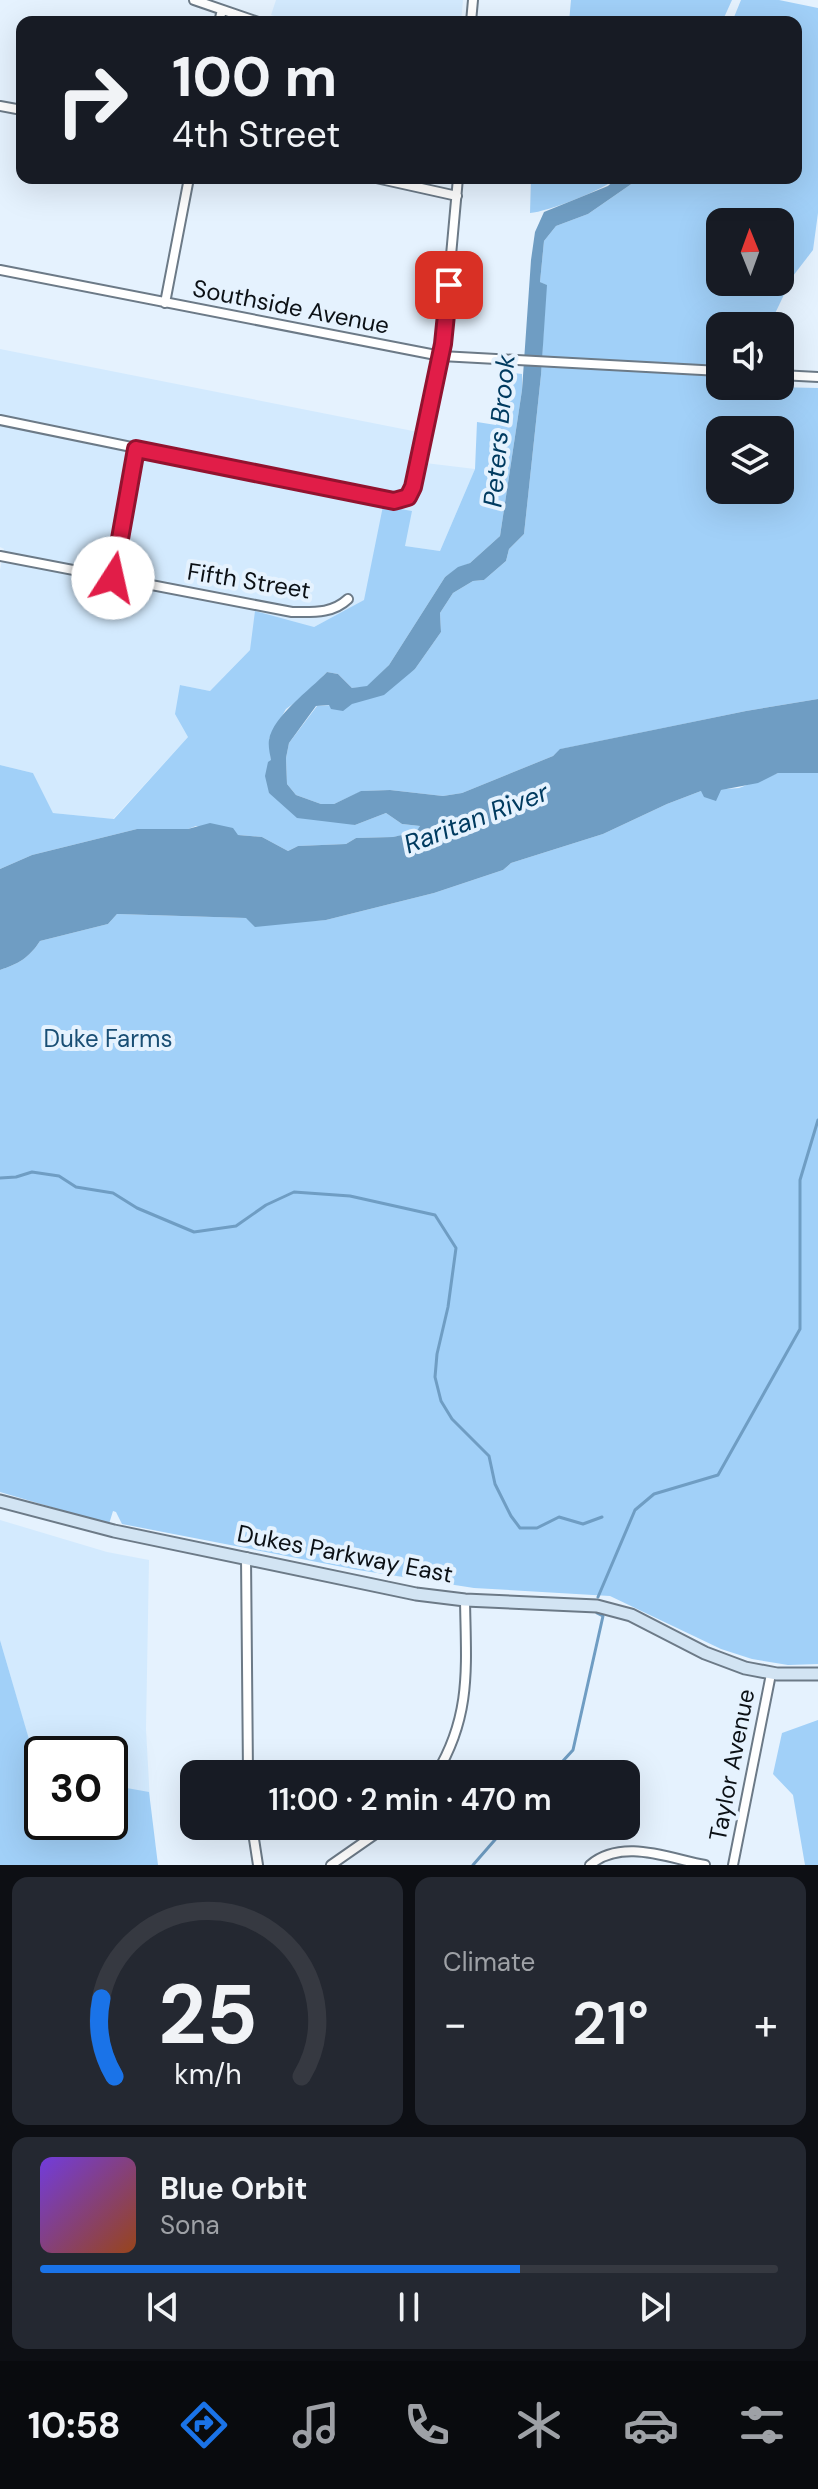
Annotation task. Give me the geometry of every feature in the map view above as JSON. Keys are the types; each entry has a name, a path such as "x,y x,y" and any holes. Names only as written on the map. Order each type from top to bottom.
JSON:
{"street":[{"path":"194,0 240,16"},
{"path":"220,16 222,10"},
{"path":"165,303 188,184"},
{"path":"403,184 457,196"},
{"path":"0,420 394,501 404,500 413,487 441,356 458,184"},
{"name":"Southside Avenue","path":"0,270 441,356 706,370"},
{"path":"794,376 818,377"},
{"path":"113,578 136,449"},
{"name":"Fifth Street","path":"0,556 292,612 326,612 348,599"},
{"name":"Dukes Parkway East","path":"0,1501 114,1531 353,1582 465,1600 579,1605 614,1610 729,1663 771,1674 818,1674"},
{"path":"246,1557 248,1760"},
{"path":"444,1760 452,1745 466,1694 465,1600"},
{"name":"Taylor Avenue","path":"733,1865 771,1674"},
{"path":"254,1840 258,1865"},
{"path":"331,1865 367,1840"},
{"path":"590,1865 598,1858 620,1850 705,1865"}],"shaded area":[{"path":"276,0 463,0 462,16 271,15"},
{"path":"0,349 423,433 417,462 475,469 440,551 404,546 365,600 314,627 250,650 210,691 180,685 188,737 113,819 53,813 33,773 0,765 0,570 4,549 0,547"},
{"path":"0,1520 107,1552 149,1560 146,1729 150,1802 128,1799 128,1736 28,1736 0,1640"}],"green space":[{"path":"571,0 732,0 725,16 570,16"},
{"path":"741,0 779,0 818,8 818,213 813,250 794,275 794,208 706,208 706,296 783,296 776,312 706,312 706,400 794,400 794,388 818,388 818,699 561,749 553,756 462,793 443,796 390,790 362,791 334,804 321,804 296,795 287,784 289,743 317,706 351,704 415,669 441,632 440,613 453,593 473,581 484,580 506,561 509,549 524,534 541,375 546,285 540,282 544,241 556,226 588,214 631,184 802,184 802,16 734,16"},
{"path":"531,184 607,184 549,209 530,213"},
{"path":"514,373 522,374 522,390 500,536 470,563 445,577 389,665 367,687 352,688 338,674 327,672 286,709 269,739 269,793 355,825 386,813 402,824 420,826 416,833 356,838 346,844 298,846 288,851 262,837 196,826 188,829 137,829 32,855 0,869 0,765 33,773 53,813 114,819 188,737 175,714 180,685 210,691 250,650 255,611 314,627 364,600 383,506 412,511 405,546 440,551 475,469 477,422 496,425"},
{"name":"Duke Farms","path":"778,773 818,773 818,1664 788,1665 752,1659 721,1649 610,1596 474,1588 358,1570 122,1524 113,1511 109,1524 0,1492 0,970 23,960 40,941 108,924 117,914 291,922 326,920 434,893 503,870 511,863 603,834 701,791 739,788"},
{"path":"0,1640 28,1736 24,1736 24,1840 128,1840 128,1788 149,1792 158,1865 0,1865"},
{"path":"818,1720 818,1865 805,1865 793,1795 773,1774 782,1733"}],"water":[{"name":"Raritan River","path":"631,184 588,214 556,226 544,241 540,282 547,285 541,375 524,534 509,549 506,561 484,580 473,581 453,593 440,613 441,632 415,669 384,695 352,704 343,711 331,709 329,705 316,706 289,743 287,784 296,795 321,804 334,804 361,791 390,790 443,796 462,793 553,756 560,749 818,699 818,773 778,773 758,783 721,790 716,801 704,797 701,791 603,834 511,863 503,870 434,893 326,920 255,927 246,918 117,914 108,924 40,941 23,960 0,970 0,869 32,855 137,829 188,829 210,823 233,828 238,835 262,837 288,851 298,846 346,844 356,838 393,837 416,832 420,826 402,824 386,813 355,825 297,818 269,793 265,776 271,760 269,740 277,722 327,672 338,674 352,688 367,686 389,665 445,577 470,563 500,536 522,390 535,232 544,212 608,186"}],"waterway":[{"path":"598,1597 635,1510 654,1494 718,1475 800,1329 800,1180 818,1120"},
{"path":"0,1178 32,1172 59,1176 76,1187 113,1193 137,1208 194,1232 236,1226 266,1205 294,1192 350,1196 435,1215 456,1248 448,1307 437,1354 435,1377 441,1401 452,1419 489,1456 495,1484 520,1528 537,1528 559,1517 583,1524 602,1517"},
{"path":"564,1760 573,1750 603,1616 597,1613"},
{"path":"473,1865 495,1840"}],"route":[{"path":"113,578 136,449 394,501 408,497 413,487 443,344 449,285"}],"water label":[{"name":"Peters Brook","path":"499,431"}]}
